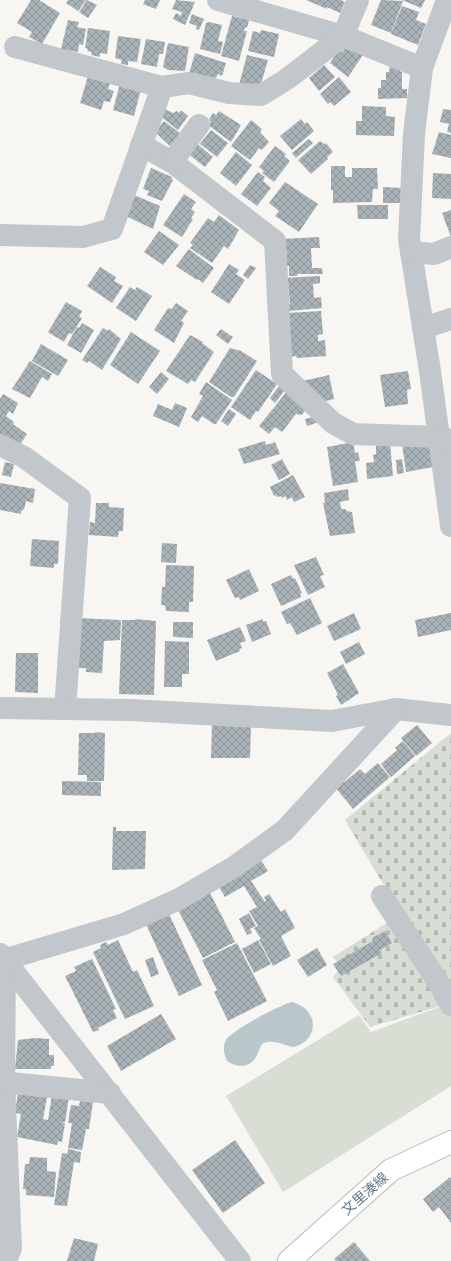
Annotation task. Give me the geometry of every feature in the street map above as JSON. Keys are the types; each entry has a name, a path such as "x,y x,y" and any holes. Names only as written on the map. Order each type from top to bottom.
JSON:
{"main road":[{"name":"文里湊線","path":"289,1261 391,1170 451,1142"}],"street":[{"path":"15,47 162,87 189,83 229,93 261,95 287,79 343,36 358,0"},
{"path":"447,0 422,68 414,134 409,239 445,439 451,526"},
{"path":"231,2 343,36 422,68"},
{"path":"0,235 83,237 112,229 162,87"},
{"path":"172,162 199,125"},
{"path":"141,145 172,162 275,240 282,374 333,424 353,434 445,439"},
{"path":"411,252 434,254 451,247"},
{"path":"424,328 451,318"},
{"path":"0,444 24,458 80,498 65,709"},
{"path":"0,708 130,710 332,721 396,709 451,715"},
{"path":"2,958 124,924 178,899 234,867 285,830 396,709"},
{"path":"382,896 451,1005"},
{"path":"2,958 2,1082 11,1248 6,1261"},
{"path":"2,958 110,1093 240,1261"},
{"path":"2,1082 110,1093"}],"green space":[{"path":"451,733 451,1003 370,1027 333,977 341,966 333,957 401,914 345,820"},
{"path":"447,1004 451,1013 451,1086 283,1192 226,1096 359,1015 371,1032"}],"shaded area":[{"path":"292,1002 301,1006 311,1017 313,1024 312,1032 308,1038 294,1047 275,1042 263,1043 256,1057 250,1064 238,1066 227,1061 224,1053 224,1045 230,1036 257,1018"}],"building":[{"path":"31,0 39,0 60,13 42,44 29,37 32,32 17,23"},
{"path":"68,0 86,0 78,11 66,3"},
{"path":"87,0 97,5 88,18 79,12"},
{"path":"145,0 160,0 156,9 143,4"},
{"path":"176,0 195,2 185,25 173,19 176,13 181,16 182,12 172,9"},
{"path":"306,0 341,0 345,2 340,13"},
{"path":"381,0 403,1 391,33 371,25"},
{"path":"402,0 425,0 421,8"},
{"path":"402,6 419,12 416,20 426,24 418,45 391,34"},
{"path":"192,14 204,19 199,30 196,29 197,26 189,23"},
{"path":"232,16 249,20 247,28 245,27 244,31 247,31 239,61 221,56"},
{"path":"68,20 79,22 77,27 86,29 83,45 79,44 78,52 61,49"},
{"path":"209,22 222,25 218,41 223,42 220,54 200,49 206,23"},
{"path":"88,28 110,31 107,54 100,53 100,57 91,55 92,52 87,51 88,49 85,48"},
{"path":"261,30 279,34 274,57 248,51 253,31 260,33"},
{"path":"118,36 141,39 137,62 128,61 128,65 121,64 122,60 115,58"},
{"path":"146,39 165,42 163,54 159,54 157,67 141,64"},
{"path":"168,43 189,47 185,71 168,70 163,67"},
{"path":"348,44 365,52 348,77 330,63 339,50 342,52"},
{"path":"195,53 226,63 222,76 218,74 216,78 189,74"},
{"path":"247,55 268,60 260,87 239,85"},
{"path":"324,65 335,77 319,91 309,78"},
{"path":"390,65 401,68 402,89 407,89 407,98 378,99 378,88 381,88 381,80 386,80 386,72 389,72"},
{"path":"88,76 110,83 108,89 114,91 110,102 104,101 101,110 80,103"},
{"path":"339,77 351,92 334,106 330,102 328,104 320,94"},
{"path":"121,80 142,85 134,116 113,110"},
{"path":"362,106 386,107 386,116 395,117 394,136 356,135 356,121 362,121"},
{"path":"164,109 173,113 177,111 179,113 181,110 188,116 178,130 159,115"},
{"path":"443,109 451,110 451,133 447,132 449,124 440,122"},
{"path":"219,111 241,125 231,142 208,125 211,122 209,120 213,113 216,115"},
{"path":"301,119 305,124 307,122 314,131 292,150 280,136"},
{"path":"251,120 262,129 260,132 269,142 262,150 259,148 250,160 231,146"},
{"path":"164,121 180,133 170,146 155,132"},
{"path":"211,130 228,143 217,157 200,144"},
{"path":"439,132 451,135 451,158 432,154"},
{"path":"309,139 313,143 296,158 292,153"},
{"path":"320,141 324,144 326,143 333,152 327,157 328,159 311,174 298,160"},
{"path":"196,143 213,157 205,167 187,153"},
{"path":"275,146 286,154 284,156 290,161 274,182 262,173 264,171 259,167"},
{"path":"236,152 252,165 236,186 220,173"},
{"path":"331,166 345,166 345,177 352,177 352,168 377,168 378,189 373,189 372,202 333,203 333,190 331,190"},
{"path":"151,168 172,177 171,179 173,180 162,201 147,195 149,191 143,189"},
{"path":"258,172 265,177 263,181 271,188 257,206 241,194"},
{"path":"433,173 451,174 451,199 432,198"},
{"path":"285,182 318,204 299,232 275,216 279,211 269,203"},
{"path":"383,187 401,188 401,203 383,203"},
{"path":"184,194 196,202 191,209 195,212 191,218 193,219 182,237 163,225"},
{"path":"134,195 160,206 153,229 126,216"},
{"path":"357,205 388,205 388,219 358,219"},
{"path":"451,210 451,237 442,213"},
{"path":"219,215 239,230 228,249 224,246 212,263 190,248 193,245 190,243 208,218 214,222"},
{"path":"159,231 179,245 163,265 144,252"},
{"path":"319,237 320,248 311,248 312,268 322,268 323,274 297,274 297,276 289,276 289,266 286,266 287,252 282,252 282,239"},
{"path":"189,249 214,268 203,283 176,266"},
{"path":"229,264 239,270 236,274 245,280 229,304 211,292"},
{"path":"250,265 256,268 248,279 243,275"},
{"path":"100,267 116,277 114,281 123,286 112,303 87,286"},
{"path":"320,276 320,283 313,284 314,298 321,297 322,308 288,311 287,304 290,304 288,283 284,278"},
{"path":"130,287 135,290 137,287 152,296 136,321 116,308"},
{"path":"66,302 82,311 79,317 82,318 72,334 69,333 64,342 48,332"},
{"path":"176,303 188,311 181,321 184,323 174,343 154,330 168,308 172,309"},
{"path":"321,311 323,334 318,335 318,341 325,340 326,356 290,357 287,313"},
{"path":"82,323 94,330 81,353 67,345 77,327 79,328"},
{"path":"103,328 108,331 109,329 121,339 102,370 89,361 87,363 82,360"},
{"path":"221,329 233,337 228,344 216,335"},
{"path":"131,332 160,351 138,384 110,365"},
{"path":"190,335 203,342 202,343 214,352 195,382 191,380 188,384 166,371"},
{"path":"41,344 68,360 58,376 32,361"},
{"path":"230,348 241,351 257,361 234,397 231,397 209,382"},
{"path":"30,361 52,374 48,381 42,377 30,398 12,389"},
{"path":"256,370 277,384 258,412 256,411 250,420 231,407"},
{"path":"408,371 411,389 407,390 408,404 385,407 380,375"},
{"path":"161,372 169,379 157,394 149,387"},
{"path":"329,375 334,399 317,403 303,381"},
{"path":"206,382 232,400 216,424 202,416 198,422 191,417 203,396 199,394"},
{"path":"279,386 285,390 275,403 270,398"},
{"path":"288,390 308,407 302,415 296,414 282,432 275,427 269,434 259,426"},
{"path":"3,394 18,403 13,414 9,411 6,416 14,422 13,424 27,434 17,449 0,438 0,399"},
{"path":"175,403 187,408 179,427 153,416 158,404 172,410"},
{"path":"229,409 236,414 228,426 221,421"},
{"path":"318,416 319,422 307,426 305,419"},
{"path":"265,441 266,445 275,442 280,454 244,464 238,449"},
{"path":"353,442 355,453 358,452 360,461 355,461 358,482 333,486 327,447"},
{"path":"410,443 411,447 429,444 433,467 406,472 402,444"},
{"path":"390,444 393,476 367,479 366,463 374,462 373,455 376,454 376,446"},
{"path":"282,459 290,474 279,480 271,465"},
{"path":"402,459 404,473 397,474 396,460"},
{"path":"5,462 14,464 11,477 2,475"},
{"path":"293,475 305,497 294,502 292,497 287,500 286,496 282,498 281,496 274,496 270,487"},
{"path":"0,483 35,489 33,503 26,501 24,510 22,509 21,514 0,510"},
{"path":"348,489 349,500 340,502 341,509 346,509 346,511 352,512 355,533 330,536 323,503 325,503 324,493"},
{"path":"96,503 109,503 109,507 124,508 123,531 119,531 118,537 89,535 90,522 95,523"},
{"path":"32,539 59,541 58,564 54,564 54,568 30,566"},
{"path":"162,543 177,544 176,563 161,562"},
{"path":"316,557 324,575 320,576 325,587 308,595 294,565"},
{"path":"166,565 194,566 193,602 189,602 189,612 166,611 165,605 161,605 162,587 165,587"},
{"path":"249,569 259,591 240,600 239,597 235,598 226,580"},
{"path":"291,575 293,579 295,578 302,593 300,594 301,597 281,606 271,584"},
{"path":"310,598 322,623 297,635 290,623 287,624 281,612"},
{"path":"354,613 361,629 334,641 327,626"},
{"path":"451,613 451,630 418,637 415,620"},
{"path":"76,618 121,620 120,640 104,641 102,673 86,672 86,668 76,668"},
{"path":"135,619 156,621 154,695 119,694 122,620"},
{"path":"263,619 263,622 266,621 271,634 252,642 246,625"},
{"path":"173,622 193,622 193,638 173,637"},
{"path":"240,627 246,641 240,643 242,648 239,649 240,651 216,661 207,640"},
{"path":"165,641 189,642 189,674 182,674 182,687 164,687"},
{"path":"359,642 365,654 346,664 340,652"},
{"path":"16,653 38,653 38,693 15,692"},
{"path":"343,664 359,693 341,705 336,696 338,695 327,673"},
{"path":"212,724 251,725 250,758 211,758"},
{"path":"417,725 432,743 416,756 401,738"},
{"path":"79,733 105,733 104,781 87,781 87,775 78,775"},
{"path":"403,741 415,756 391,777 381,764 397,750 395,748"},
{"path":"378,763 390,777 353,809 335,787 343,780 345,782 360,769 365,774"},
{"path":"62,781 101,782 101,796 62,795"},
{"path":"113,827 116,827 116,831 146,831 145,869 112,870"},
{"path":"260,859 268,871 251,881 265,902 264,897 269,894 281,912 285,909 295,928 281,936 291,956 273,966 259,940 261,939 254,928 258,926 249,911 257,907 244,886 225,897 218,885"},
{"path":"208,889 235,942 203,958 176,906"},
{"path":"249,913 256,926 250,929 252,933 247,935 239,919"},
{"path":"169,914 202,985 179,996 145,922"},
{"path":"385,931 392,943 380,950 382,953 341,976 333,964 373,941 372,938"},
{"path":"118,940 133,972 137,970 154,1006 125,1019 93,952 101,948 100,945 106,942 108,945"},
{"path":"258,940 271,964 254,973 242,949"},
{"path":"237,943 267,1001 228,1021 214,992 221,988 217,990 202,960"},
{"path":"317,948 327,965 308,977 297,960"},
{"path":"153,957 159,974 151,977 145,960"},
{"path":"92,959 116,1009 113,1010 117,1018 98,1028 99,1030 93,1032 65,976 76,971 74,967"},
{"path":"161,1014 176,1039 121,1071 107,1046"},
{"path":"35,1038 49,1039 49,1055 54,1055 54,1066 51,1066 51,1069 15,1069 18,1040"},
{"path":"18,1092 47,1097 43,1119 48,1120 52,1095 69,1097 65,1122 60,1122 65,1123 62,1142 58,1141 57,1145 17,1137 21,1114 15,1113"},
{"path":"80,1101 93,1102 89,1129 86,1129 82,1150 68,1148 72,1123 68,1123 71,1105 79,1106"},
{"path":"235,1140 265,1183 223,1213 192,1170"},
{"path":"68,1149 81,1152 80,1163 74,1162 67,1206 54,1205 62,1153 67,1154"},
{"path":"30,1157 47,1158 47,1171 56,1172 54,1197 26,1195 26,1189 23,1189 25,1164 29,1164"},
{"path":"450,1177 451,1223 439,1207 433,1212 423,1199"},
{"path":"74,1238 98,1244 94,1261 67,1261"},
{"path":"354,1242 370,1261 336,1261 334,1259"}]}
